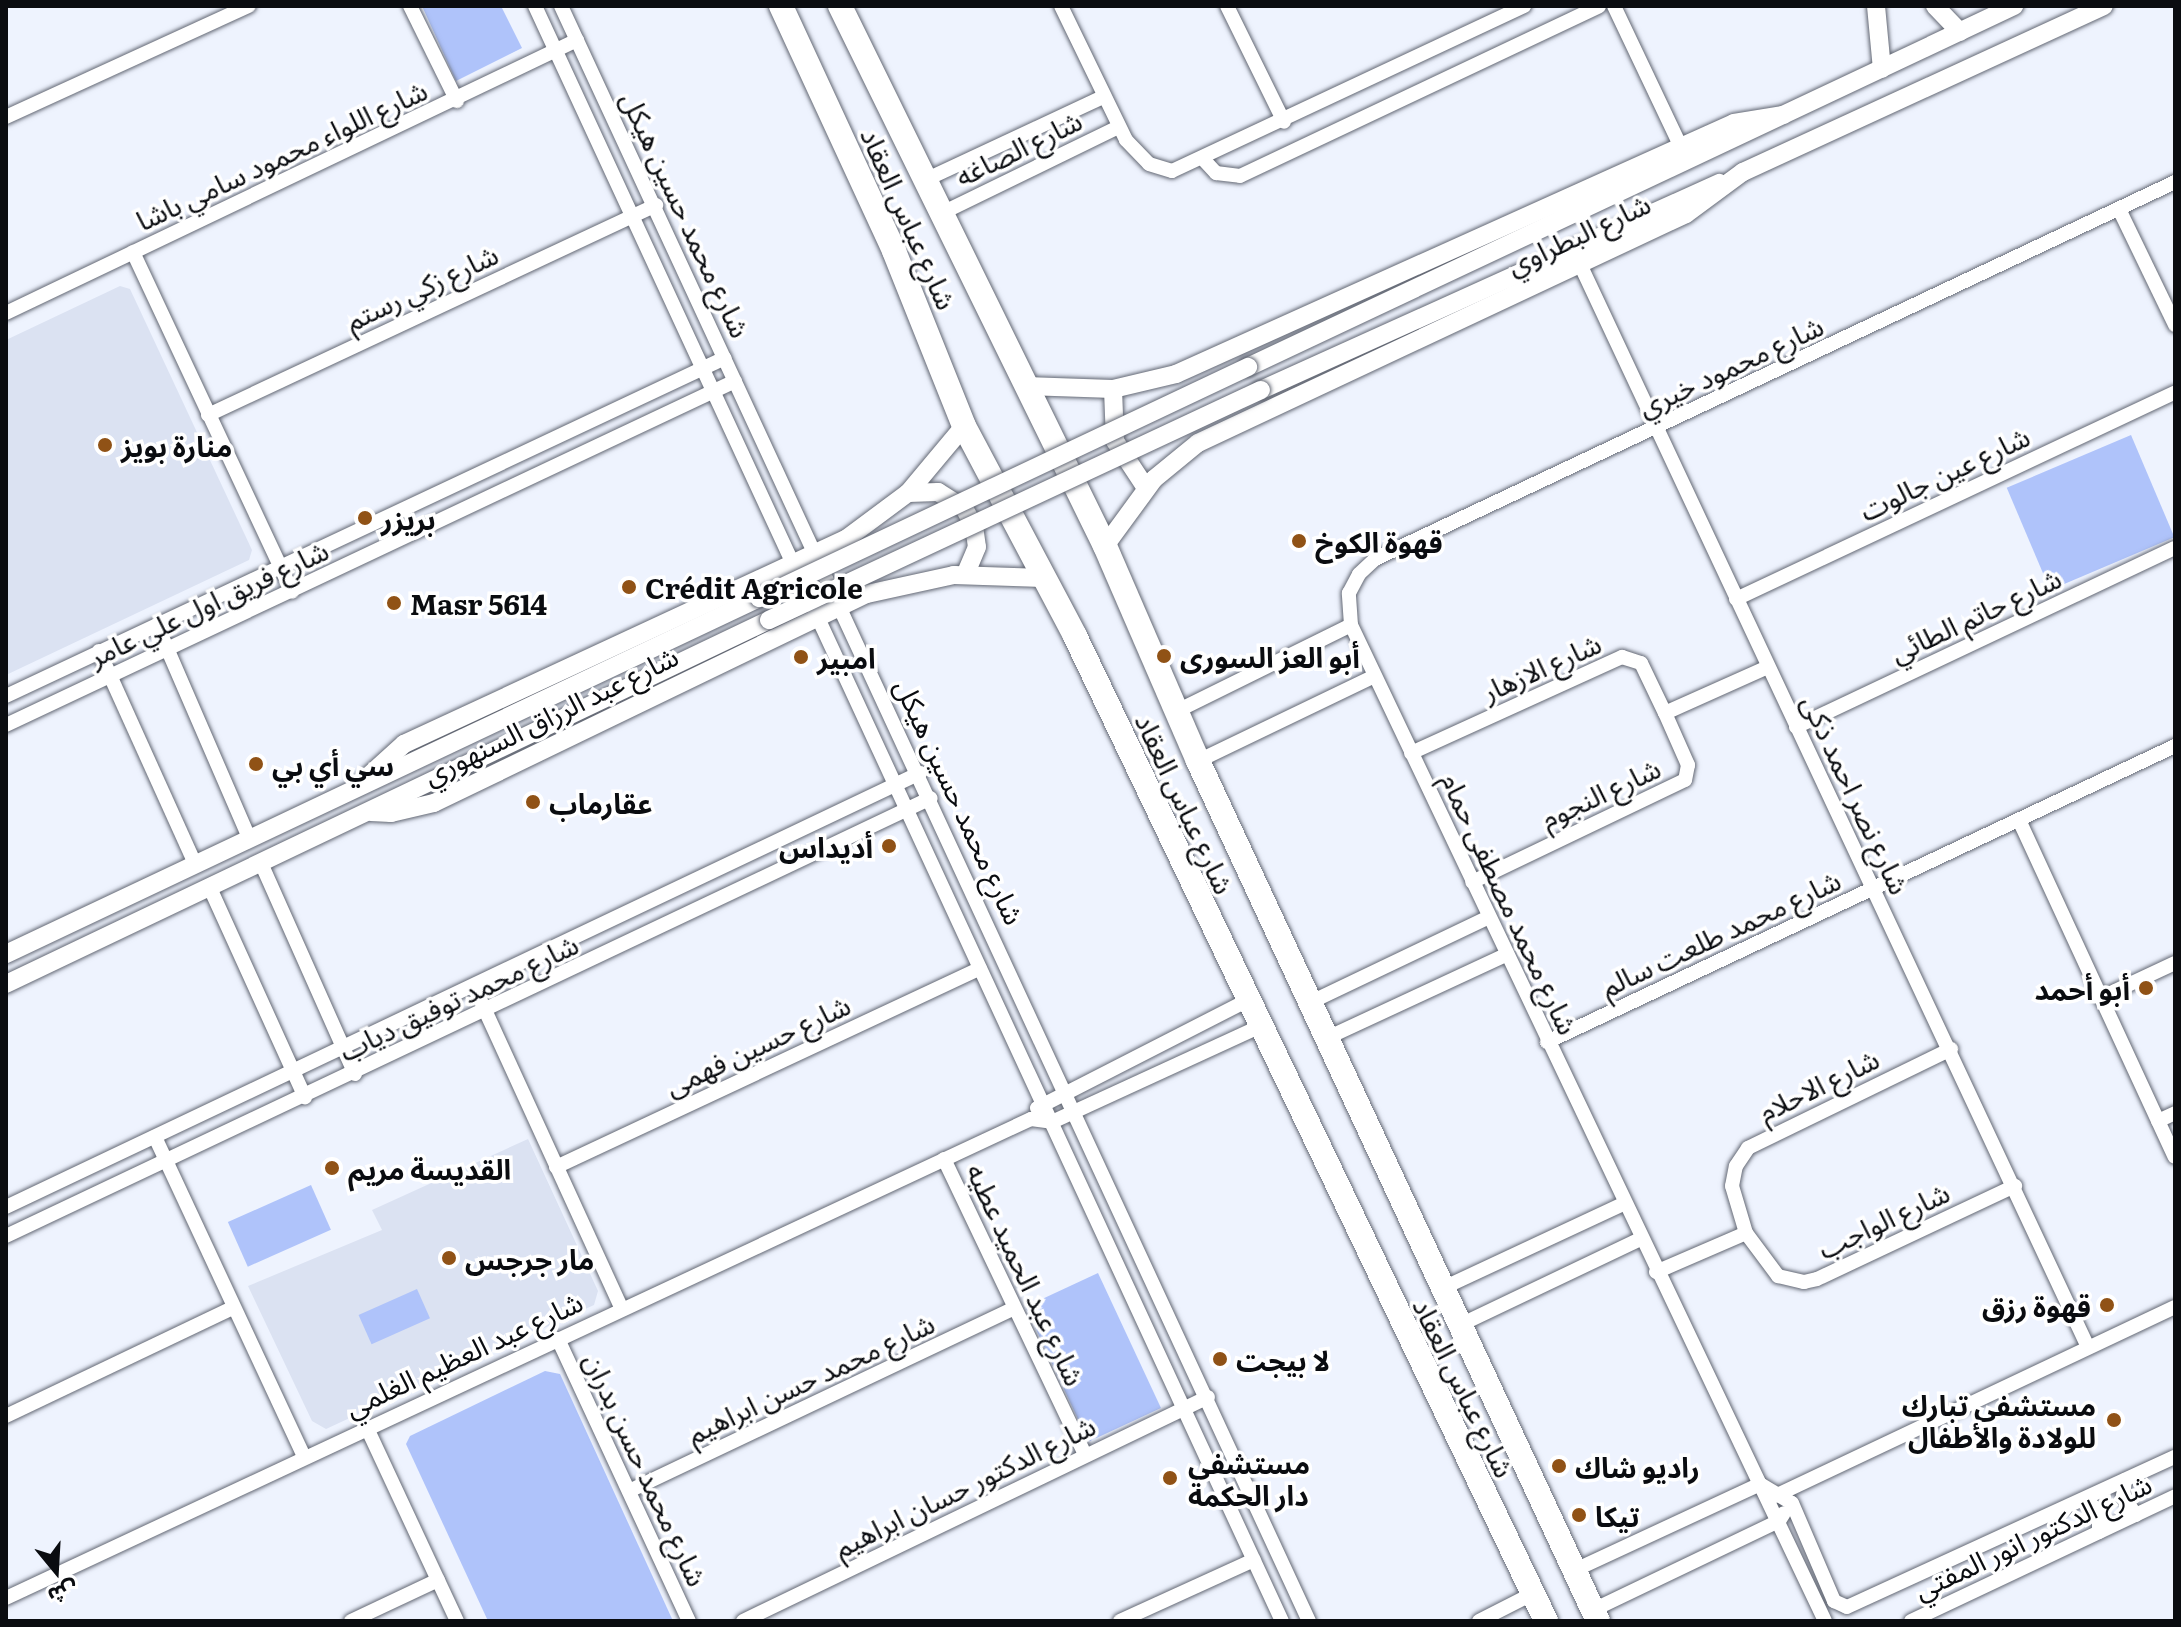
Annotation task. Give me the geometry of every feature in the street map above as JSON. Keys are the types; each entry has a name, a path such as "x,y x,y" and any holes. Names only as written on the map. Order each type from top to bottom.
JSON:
{"main road":[{"name":"شارع عباس العقاد","path":"781,6 894,251 964,426 1075,636 1246,1001 1546,1621"},
{"name":"شارع عباس العقاد","path":"840,6 1105,546 1175,712 1596,1616"}],"street":[{"path":"6,117 249,6"},
{"path":"410,6 457,101"},
{"name":"شارع محمد حسين هيكل","path":"535,6 635,214 701,370 1282,1621"},
{"name":"شارع محمد حسين هيكل","path":"561,6 1077,1111 1309,1621"},
{"path":"1061,6 1118,127 1140,157 1159,168 1183,169 1524,6"},
{"path":"1227,6 1284,122"},
{"path":"1204,160 1216,173 1240,176 1599,6"},
{"path":"1614,6 1681,147"},
{"path":"1876,6 1882,69"},
{"path":"1935,6 1960,32"},
{"name":"شارع البطراوي","path":"1026,386 1113,389 1200,364 1752,116 1790,115 2014,6"},
{"name":"شارع البطراوي","path":"1105,546 1146,488 1198,443 1686,214 1743,172 2104,6"},
{"name":"شارع اللواء محمود سامي باشا","path":"6,313 457,101 577,40"},
{"name":"شارع الصاغه","path":"925,180 1103,97"},
{"path":"358,788 1248,367 1790,115"},
{"name":"شارع الصاغه","path":"940,214 1118,127"},
{"path":"368,812 1261,390 1743,172"},
{"name":"شارع محمود خيري","path":"1351,625 1347,604 1353,583 1375,559 2175,182"},
{"name":"شارع زكي رستم","path":"208,415 656,205"},
{"path":"2119,209 2175,325"},
{"path":"133,252 292,592"},
{"name":"شارع نصر احمد ذكى","path":"1579,262 1796,727 1951,1049 2088,1347"},
{"name":"شارع فريق اول علي عامر","path":"6,696 725,358"},
{"name":"شارع فريق اول علي عامر","path":"6,725 735,381"},
{"path":"1113,389 1115,441 1146,488"},
{"name":"شارع عين جالوت","path":"1736,599 2175,392"},
{"name":"شارع عبد الرزاق السنهوري","path":"6,954 358,788 404,744 816,554 874,521 908,493 964,426"},
{"path":"908,493 938,492 964,508 977,547 965,575"},
{"name":"شارع حاتم الطائي","path":"1796,727 2175,548"},
{"name":"شارع عبد الرزاق السنهوري","path":"6,984 368,812 391,813 434,803 840,605 895,586 965,575 1043,578"},
{"path":"157,625 249,838"},
{"path":"1175,712 1351,625"},
{"name":"شارع محمد مصطفى حمام","path":"1351,625 1623,1204 1760,1484"},
{"path":"99,651 195,864"},
{"name":"شارع الازهار","path":"1411,753 1622,657 1641,663 1665,713"},
{"path":"1665,713 1768,667"},
{"path":"1198,761 1375,676"},
{"name":"شارع النجوم","path":"1472,882 1685,780 1688,765 1665,713"},
{"name":"شارع محمد طلعت سالم","path":"1547,1042 2175,746"},
{"name":"شارع محمد توفيق دياب","path":"6,1207 920,773"},
{"name":"شارع محمد توفيق دياب","path":"6,1236 486,1012 931,798"},
{"path":"2019,820 2175,1157"},
{"path":"261,863 355,1074"},
{"path":"210,888 305,1097"},
{"path":"1311,1002 1489,917"},
{"path":"1329,1037 1506,955"},
{"path":"2100,998 2175,963"},
{"name":"شارع حسين فهمى","path":"556,1167 980,968"},
{"path":"474,986 621,1307"},
{"path":"1246,1001 1041,1102 1031,1119 1052,1122 1259,1027"},
{"name":"شارع الاحلام","path":"1746,1233 1732,1186 1736,1166 1748,1148 1951,1049"},
{"path":"2158,1121 2175,1113"},
{"name":"شارع عبد العظيم الغلمي","path":"6,1598 621,1307 1031,1119"},
{"path":"155,1137 232,1308 304,1456"},
{"name":"شارع عبد الحميد عطيه","path":"944,1159 1085,1455"},
{"name":"شارع الواجب","path":"1746,1233 1767,1267 1790,1281 1804,1282 2015,1186"},
{"path":"1443,1288 1623,1204"},
{"path":"1656,1272 1746,1233"},
{"path":"1460,1325 1640,1239"},
{"path":"1775,1496 2175,1307"},
{"path":"6,1416 232,1308"},
{"name":"شارع محمد حسن ابراهيم","path":"629,1491 1013,1309"},
{"name":"شارع محمد حسن بدران","path":"558,1339 689,1621"},
{"name":"شارع الدكتور حسان ابراهيم","path":"743,1621 770,1615 1085,1455 1208,1397"},
{"path":"367,1428 457,1621"},
{"name":"شارع الدكتور انور المفتي","path":"1775,1496 1795,1509 1834,1601 1852,1607 2175,1457"},
{"path":"2125,1480 2123,1496 2136,1515"},
{"path":"1575,1570 1760,1484 1775,1496 1785,1511 1779,1521 1596,1616"},
{"name":"شارع الدكتور انور المفتي","path":"1911,1621 2175,1496"},
{"path":"2085,1499 2099,1511 2099,1532"},
{"path":"1779,1521 1825,1621"},
{"path":"1120,1621 1254,1560"},
{"path":"351,1621 438,1580"},
{"path":"1479,1621 1532,1594"}],"shaded area":[{"path":"422,6 501,6 522,48 456,81"},
{"name":"منارة بويز","path":"120,286 130,289 252,550 249,560 6,675 6,340"},
{"path":"2131,435 2174,537 2050,590 2007,488"},
{"name":"مار جرجس","path":"528,1139 598,1291 594,1305 326,1429 312,1421 248,1286 382,1230 372,1210"},
{"path":"311,1185 331,1230 248,1267 228,1222"},
{"path":"1098,1273 1161,1408 1088,1442 1025,1307"},
{"path":"417,1289 430,1318 372,1344 359,1315"},
{"path":"545,1371 560,1374 673,1621 488,1621 406,1444 410,1436"}],"place":[{"name":"منارة بويز","path":"105,445"},
{"name":"بريزر","path":"365,518"},
{"name":"قهوة الكوخ","path":"1299,541"},
{"name":"Crédit Agricole","path":"629,587"},
{"name":"Masr 5614","path":"394,603"},
{"name":"أبو العز السورى","path":"1164,656"},
{"name":"امبير","path":"801,657"},
{"name":"سي أي بي","path":"256,764"},
{"name":"عقارماب","path":"533,802"},
{"name":"أديداس","path":"889,846"},
{"name":"أبو أحمد","path":"2146,988"},
{"name":"القديسة مريم","path":"332,1168"},
{"name":"مار جرجس","path":"449,1258"},
{"name":"قهوة رزق","path":"2107,1305"},
{"name":"لا بيجت","path":"1220,1359"},
{"name":"مستشفى تبارك للولادة والأطفال","path":"2114,1420"},
{"name":"راديو شاك","path":"1559,1466"},
{"name":"مستشفي دار الحكمة","path":"1170,1478"},
{"name":"تيكا","path":"1579,1515"}]}
